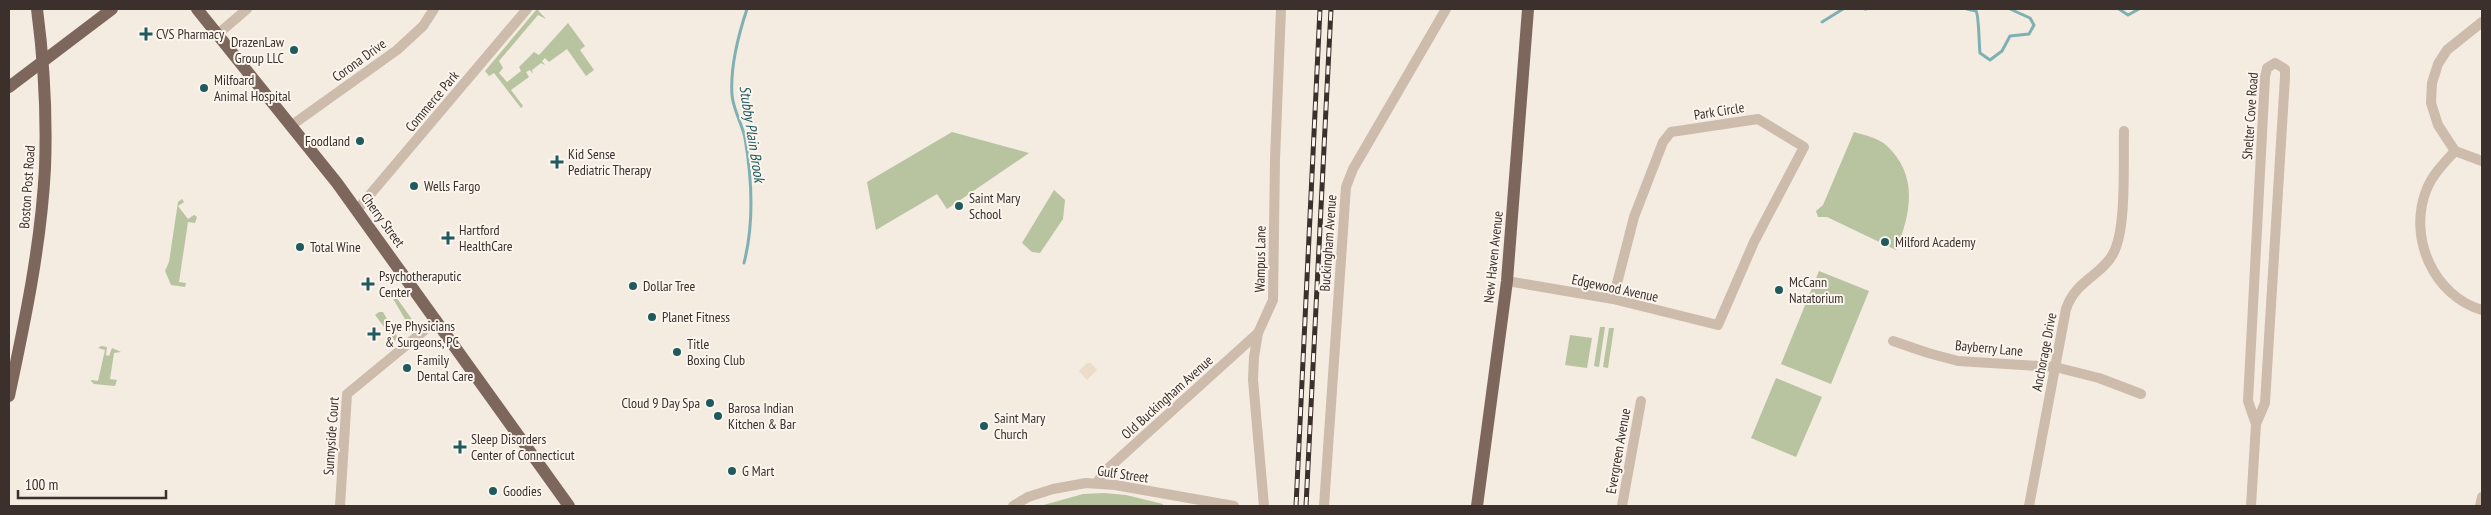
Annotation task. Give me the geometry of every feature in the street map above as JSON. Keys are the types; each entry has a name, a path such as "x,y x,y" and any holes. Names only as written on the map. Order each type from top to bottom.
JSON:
{"main road":[{"name":"Boston Post Road","path":"9,396 28,302 39,230 45,153 44,61 37,9"},
{"path":"9,87 112,9"},
{"name":"Cherry Street","path":"198,9 292,125 357,210 569,506"},
{"name":"New Haven Avenue","path":"1477,506 1507,281 1528,9"}],"street":[{"path":"218,33 246,9"},
{"name":"Corona Drive","path":"292,125 397,50 423,26 434,9"},
{"name":"Commerce Park","path":"357,210 527,9"},
{"name":"Wampus Lane","path":"1264,506 1253,380 1258,333 1273,300 1275,159 1281,9"},
{"name":"Buckingham Avenue","path":"1324,506 1346,187 1353,169 1446,9"},
{"path":"2482,22 2447,50 2438,64 2432,83 2431,103 2438,126 2455,150 2482,161"},
{"name":"Shelter Cove Road","path":"2251,506 2256,424 2265,403 2285,77 2284,69 2275,63 2267,68 2265,77 2248,401 2256,424"},
{"name":"Park Circle","path":"1612,300 1634,216 1663,142 1671,132 1758,119 1804,147 1754,242 1718,325"},
{"name":"Anchorage Drive","path":"2029,506 2068,303 2077,288 2113,256 2120,235 2124,131"},
{"path":"2455,150 2435,174 2426,191 2420,216 2422,244 2428,261 2442,283 2461,300 2482,310"},
{"path":"2255,268 2274,269"},
{"name":"Edgewood Avenue","path":"1507,281 1612,300 1718,325"},
{"name":"Sunnyside Court","path":"340,506 347,394 437,320"},
{"name":"Old Buckingham Avenue","path":"1097,483 1103,473 1258,333"},
{"name":"Bayberry Lane","path":"1893,341 1928,353 1958,360 2055,367 2099,378 2141,394"},
{"name":"Evergreen Avenue","path":"1622,506 1641,401"},
{"name":"Gulf Street","path":"1013,506 1053,489 1097,483 1234,506"},
{"path":"2480,506 2482,497"}],"green space":[{"path":"537,9 546,19 538,15 499,61 503,68 499,73 507,82 521,71 519,67 534,52 539,55 568,23 585,46 580,50 594,70 586,76 567,49 549,62 545,58 542,61 545,65 541,63 532,70 533,74 530,70 526,72 529,77 511,90 523,106 521,108 494,73 489,76 485,71"},
{"path":"952,132 1029,153 947,209 937,194 876,230 867,182"},
{"path":"1854,132 1871,137 1886,145 1897,157 1904,169 1908,182 1908,209 1896,250 1827,217 1818,217 1816,211 1823,205"},
{"path":"1054,190 1065,200 1063,219 1040,253 1032,252 1022,243"},
{"path":"182,199 184,202 178,206 188,219 194,215 197,217 195,223 188,222 179,282 186,283 185,287 171,285 165,271 169,262 178,202"},
{"path":"1819,271 1869,291 1831,384 1781,364"},
{"path":"391,290 416,325 405,334 409,326 391,295 384,299 382,297"},
{"path":"383,312 398,338 395,341 375,315"},
{"path":"1600,327 1605,327 1599,367 1594,366"},
{"path":"1609,328 1614,328 1608,368 1603,367"},
{"path":"1570,335 1592,338 1587,368 1565,365"},
{"path":"101,346 107,347 106,355 109,356 112,348 121,352 114,353 110,379 117,380 115,386 94,384 91,381 98,381 105,350 98,348"},
{"path":"1776,378 1822,397 1796,457 1751,438"},
{"path":"1083,494 1126,495 1163,504 1162,506 1040,506"}],"shaded area":[{"path":"1087,363 1091,363 1097,370 1087,380 1079,371"}],"waterway":[{"name":"Stubby Plain Brook","path":"744,263 751,217 749,169 745,138 732,95 732,73 735,51 747,9"},
{"path":"1822,22 1843,9"},
{"path":"1967,9 1976,11 1980,53 1990,60 2002,51 2010,36 2029,34 2034,25 2030,18 2010,9"},
{"path":"2119,9 2128,15 2139,9"}],"railway":[{"path":"1296,506 1320,9"},
{"path":"1306,506 1331,9"}],"place":[{"name":"CVS Pharmacy","path":"146,34"},
{"name":"DrazenLaw Group LLC","path":"294,50"},
{"name":"Milfoard Animal Hospital","path":"204,88"},
{"name":"Foodland","path":"360,141"},
{"name":"Kid Sense Pediatric Therapy","path":"557,162"},
{"name":"Wells Fargo","path":"414,186"},
{"name":"Saint Mary School","path":"959,206"},
{"name":"Hartford HealthCare","path":"448,238"},
{"name":"Milford Academy","path":"1885,242"},
{"name":"Total Wine","path":"300,247"},
{"name":"Psychotheraputic Center","path":"368,284"},
{"name":"Dollar Tree","path":"633,286"},
{"name":"McCann Natatorium","path":"1779,290"},
{"name":"Planet Fitness","path":"652,317"},
{"name":"Eye Physicians & Surgeons, PC","path":"374,334"},
{"name":"Title Boxing Club","path":"677,352"},
{"name":"Family Dental Care","path":"407,368"},
{"name":"Cloud 9 Day Spa","path":"710,403"},
{"name":"Barosa Indian Kitchen & Bar","path":"718,416"},
{"name":"Saint Mary Church","path":"984,426"},
{"name":"Sleep Disorders Center of Connecticut","path":"460,447"},
{"name":"G Mart","path":"732,471"},
{"name":"Goodies","path":"493,491"}]}
